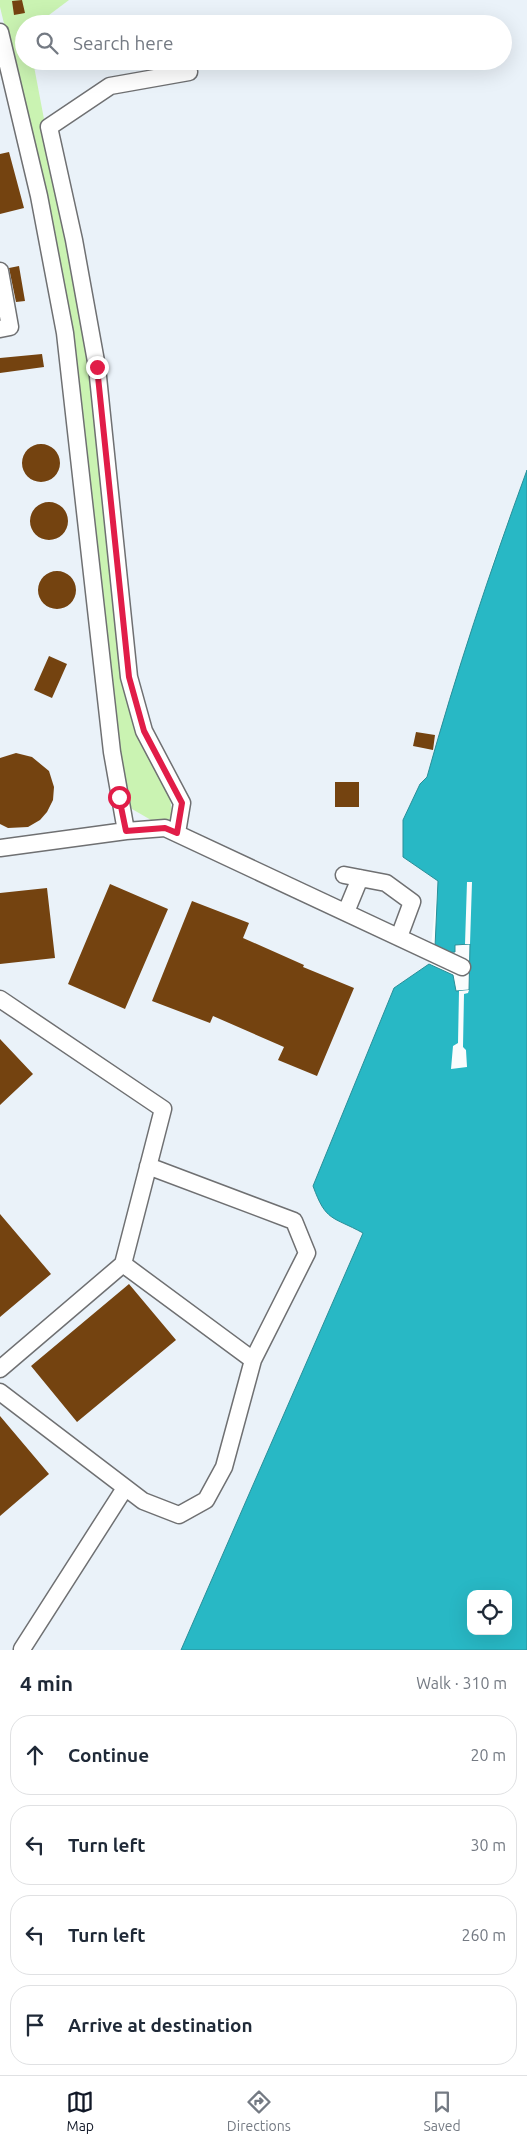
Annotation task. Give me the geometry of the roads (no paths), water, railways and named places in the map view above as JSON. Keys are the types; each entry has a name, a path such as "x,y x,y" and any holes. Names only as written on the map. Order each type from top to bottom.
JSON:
{"lane":[{"path":"0,32 39,196 65,333 112,752 126,831"},
{"path":"177,833 182,803 144,731 129,677 97,367 74,240 49,127 110,86 189,72"},
{"path":"0,271 10,327 0,329"},
{"path":"0,848 126,831 165,828 462,967"},
{"path":"346,912 352,877 386,883 412,902 399,937"},
{"path":"0,999 163,1109 122,1264 0,1369"},
{"path":"0,1392 143,1501 179,1514 206,1500 224,1467 253,1360 307,1253 294,1222 148,1166"},
{"path":"122,1264 253,1360"},
{"path":"22,1649 125,1488"}],"water":[{"path":"527,470 527,1650 181,1650 363,1233 331,1217 322,1206 313,1186 394,988 429,964 453,975 456,991 469,990 470,944 455,945 455,952 443,953 435,947 438,881 403,857 403,820 420,784 427,777 487,584"}]}
